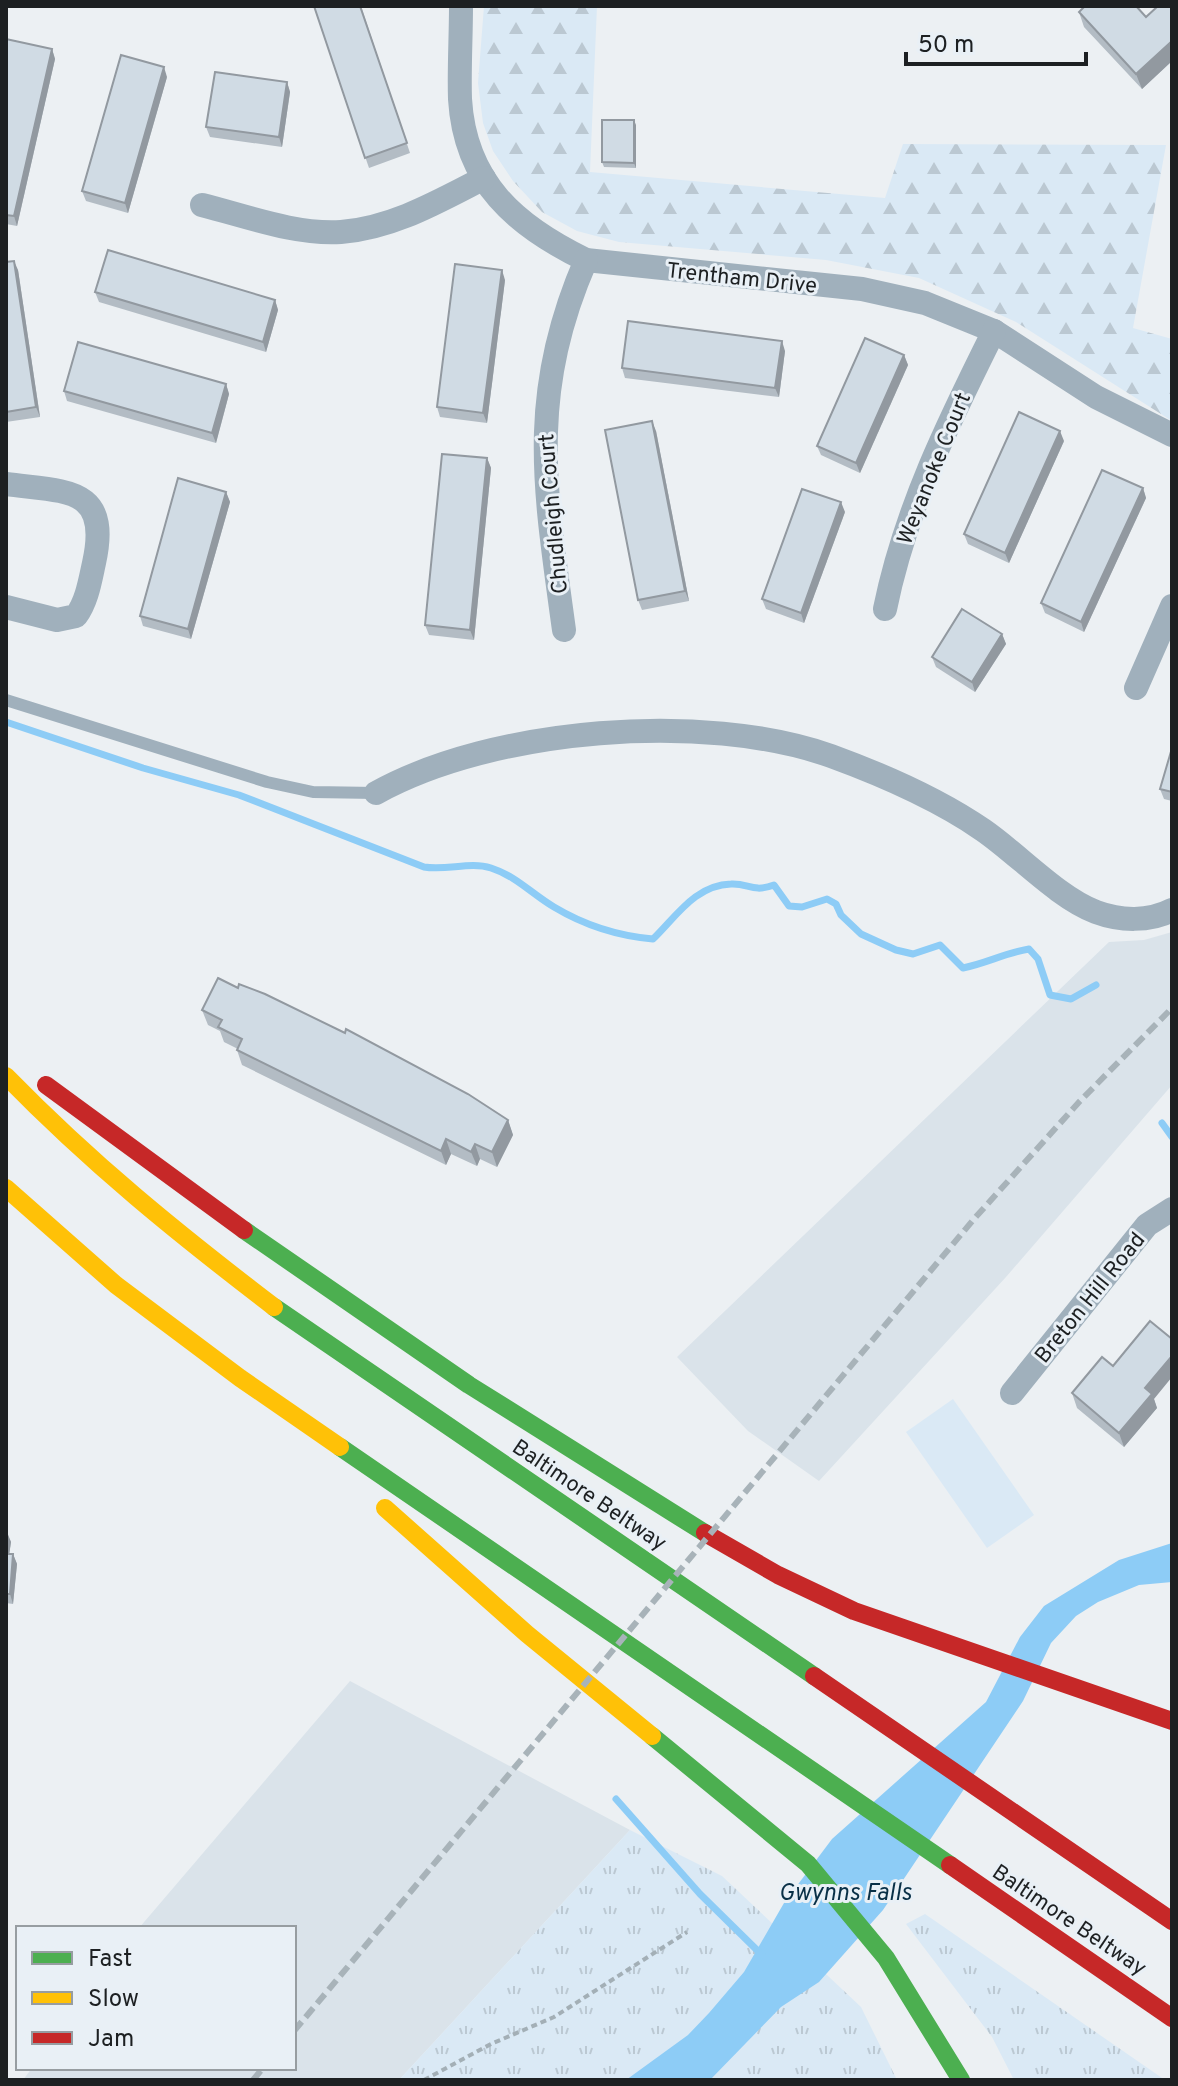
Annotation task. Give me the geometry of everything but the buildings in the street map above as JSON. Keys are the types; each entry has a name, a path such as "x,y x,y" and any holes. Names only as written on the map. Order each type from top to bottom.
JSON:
{"highway":[{"path":"6,1053 188,1192 469,1385 666,1510 778,1575 854,1611 1172,1721"},
{"name":"Baltimore Beltway","path":"6,1076 108,1175 289,1318 1172,1921"},
{"name":"Baltimore Beltway","path":"6,1188 116,1285 240,1378 1172,2018"},
{"path":"240,1378 527,1634 790,1849 840,1899 886,1958 961,2080"}],"street":[{"name":"Trentham Drive","path":"461,6 460,100 471,151 484,178 530,230 586,260 862,289 925,303 994,331 1096,397 1172,435"},
{"path":"202,205 286,225 339,232 385,223 420,211 484,178"},
{"name":"Chudleigh Court","path":"564,630 545,488 543,421 557,339 586,260"},
{"name":"Weyanoke Court","path":"885,609 894,563 914,502 994,331"},
{"path":"6,484 66,492 80,498 93,509 99,531 88,588 76,616 57,620 6,607"},
{"path":"1136,688 1172,606"},
{"path":"376,793 398,781 470,755 513,746 661,731 716,732 755,737 829,756 942,805 1027,862 1077,904 1096,912 1138,919 1172,910"},
{"name":"Breton Hill Road","path":"1012,1393 1147,1225 1172,1209"}],"lane":[{"path":"6,700 267,782 313,792 376,793"}],"path":[{"path":"424,2080 491,2044 554,2017 687,1932"}],"shaded area":[{"path":"1172,932 1172,1085 1006,1277 819,1481 748,1431 677,1357 1109,942 1144,940"},
{"path":"350,1681 630,1830 399,2080 23,2080 30,2070 296,2070 296,1926 141,1926"}],"green space":[{"path":"484,6 597,6 590,172 885,198 903,144 1166,145 1133,328 1172,339 1172,421 1016,322 919,278 826,260 619,242 577,231 542,212 513,181 493,151 483,123 478,83"},
{"path":"953,1399 1034,1515 987,1548 906,1432"},
{"path":"630,1830 722,1876 861,2007 897,2080 399,2080"},
{"path":"925,1914 1165,2080 1014,2080 992,2037 906,1924"}],"water":[{"name":"Gwynns Falls","path":"1172,1543 1172,1582 1139,1585 1098,1602 1076,1616 1051,1643 1023,1701 883,1910 819,1982 781,2007 710,2080 626,2080 688,2035 709,2013 744,1972 784,1903 832,1839 986,1702 1020,1637 1044,1606 1119,1560"}],"waterway":[{"path":"6,722 143,768 239,795 424,867 475,865 491,868 565,913 627,935 653,939 687,904 718,886 737,884 761,888 774,885 789,906 802,907 827,899 836,904 841,915 861,934 896,950 913,954 940,945 963,968 1029,949 1038,959 1050,995 1071,999 1096,985"},
{"path":"1162,1123 1172,1137"},
{"path":"616,1799 700,1894 762,1955"}],"railway":[{"path":"296,2029 974,1219 1080,1101 1172,1008"},
{"path":"253,2080 261,2070"}],"traffic: fast":[{"path":"244,1230 469,1385 705,1533"},
{"path":"274,1307 814,1676"},
{"path":"340,1447 950,1865"},
{"path":"652,1736 808,1864 886,1958 961,2080"}],"traffic: slow":[{"path":"6,1076 70,1139 136,1196 274,1307"},
{"path":"6,1188 116,1285 240,1378 340,1447"},
{"path":"385,1508 527,1634 652,1736"}],"traffic: jam":[{"path":"46,1085 244,1230"},
{"path":"705,1533 778,1575 854,1611 1172,1721"},
{"path":"814,1676 1172,1921"},
{"path":"950,1865 1172,2018"}]}
